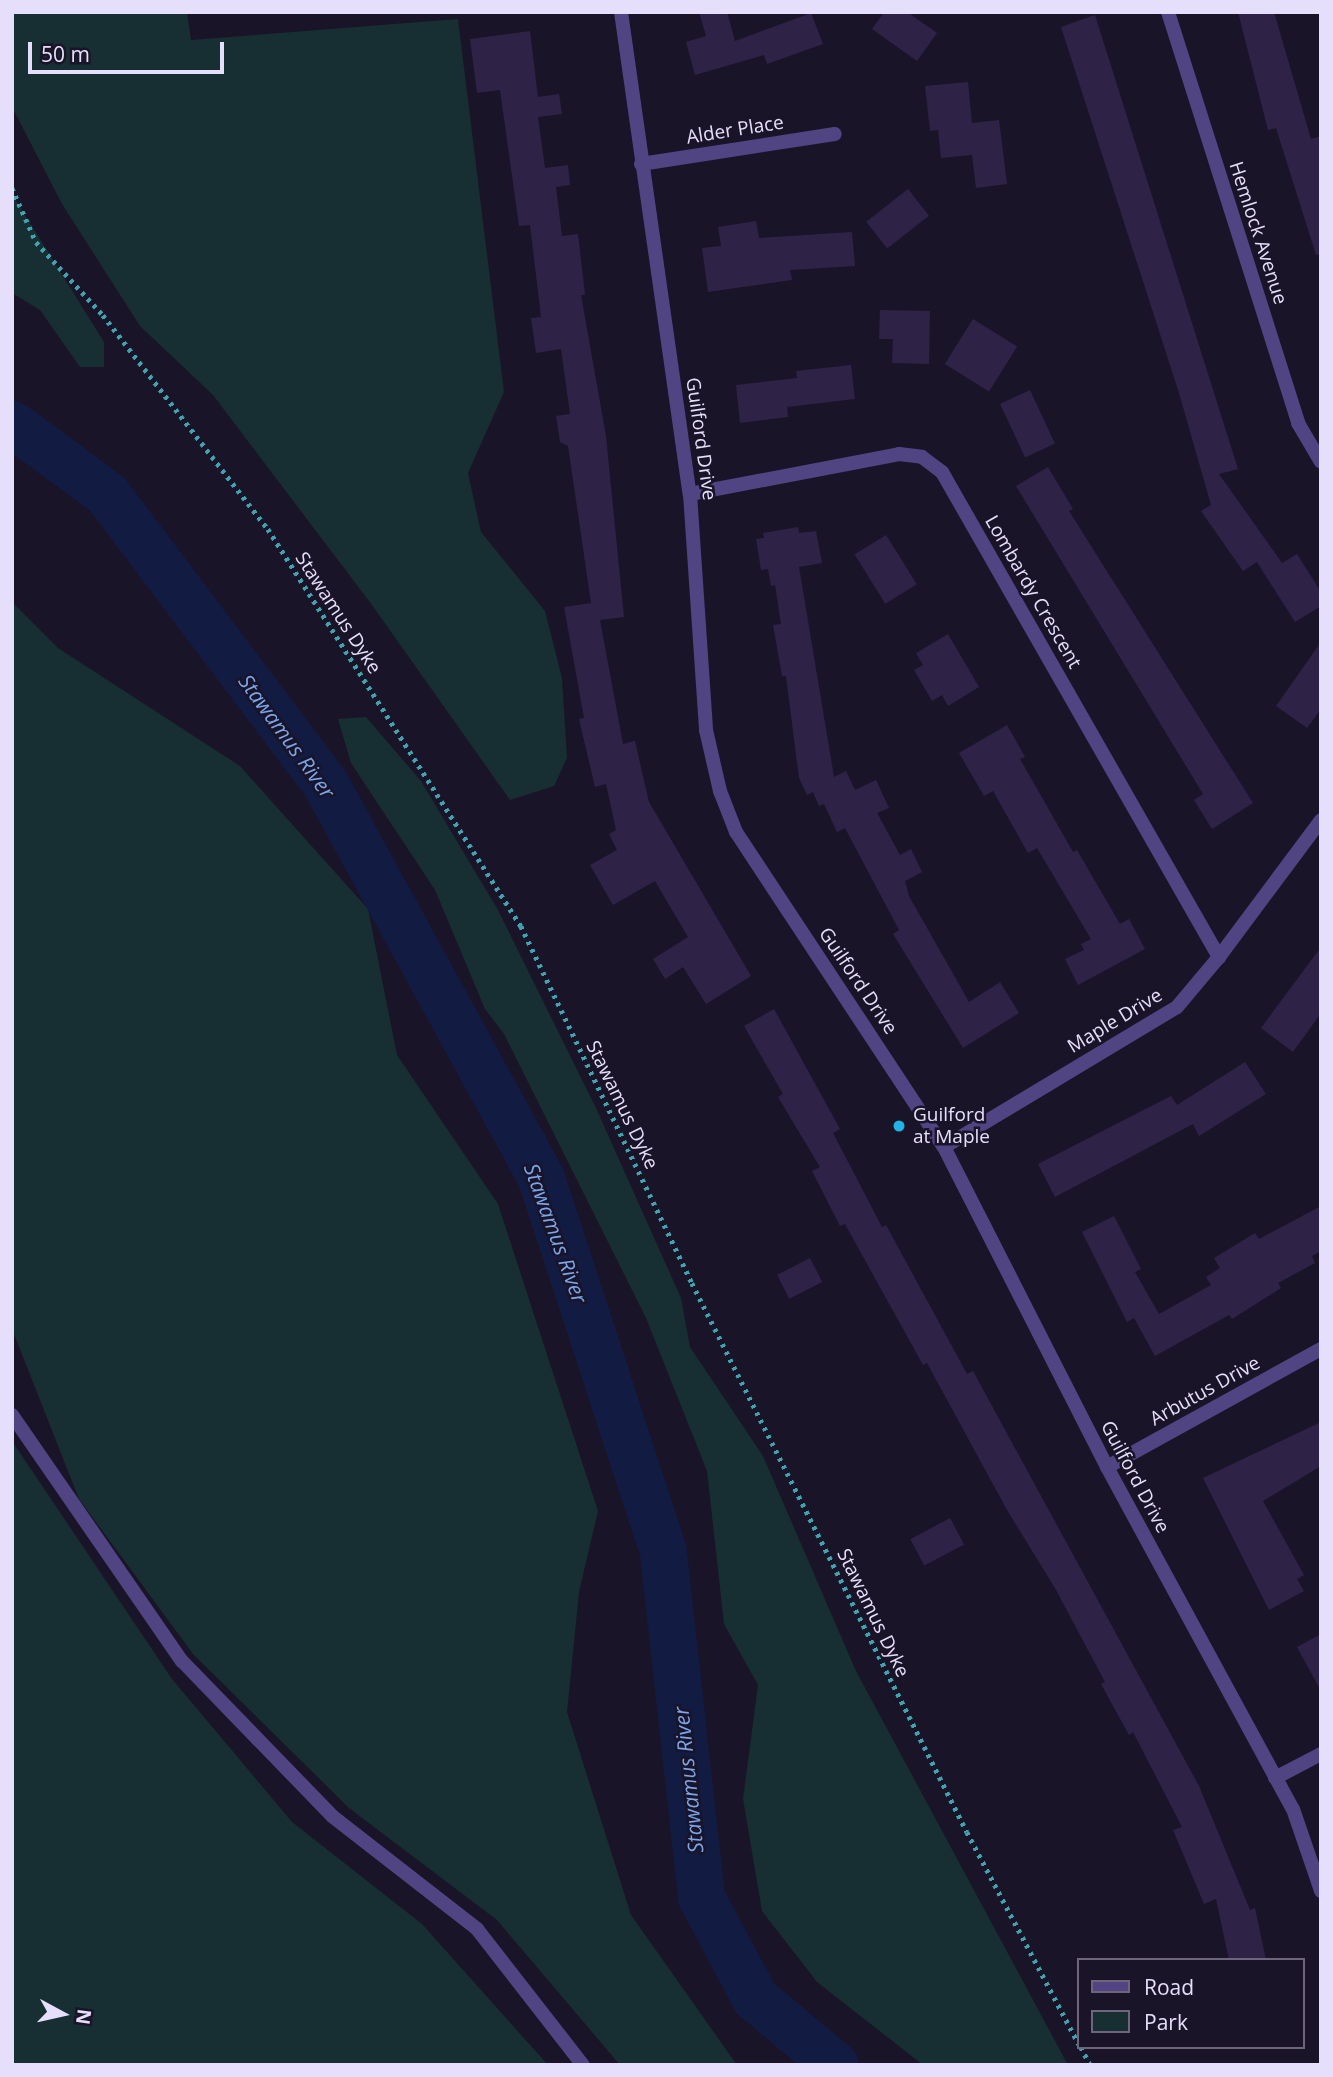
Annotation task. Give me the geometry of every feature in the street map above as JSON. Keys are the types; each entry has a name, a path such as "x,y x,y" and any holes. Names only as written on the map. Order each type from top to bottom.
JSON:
{"street":[{"name":"Guilford Drive","path":"621,12 690,494 706,730 720,791 736,832 944,1147 1107,1467 1275,1778 1308,1845 1321,1891"},
{"name":"Hemlock Avenue","path":"1168,12 1298,423 1321,462"},
{"name":"Alder Place","path":"642,163 835,134"},
{"name":"Lombardy Crescent","path":"690,494 899,454 922,457 942,472 1219,957"},
{"name":"Maple Drive","path":"944,1147 1177,1007 1219,957 1321,820"},
{"name":"Arbutus Drive","path":"1107,1467 1321,1349"},
{"path":"12,1415 182,1661 332,1816 477,1929 583,2065"},
{"path":"1275,1778 1321,1754"}],"path":[{"name":"Stawamus Dyke","path":"12,188 36,243 103,315 268,529 521,926 942,1783 1078,2042"},
{"name":"Stawamus Dyke","path":"1082,2049 1090,2065"}],"green space":[{"path":"12,12 187,12 191,40 458,19 504,392 468,473 481,532 545,611 562,678 567,758 554,786 510,800 372,605 213,395 140,326 62,204 12,107"},
{"path":"12,194 104,342 104,367 80,367 40,310 12,293"},
{"path":"12,602 58,648 240,766 368,909 397,1055 498,1204 598,1511 579,1592 567,1712 631,1915 737,2065 620,2065 497,1920 349,1808 193,1654 79,1499 12,1329"},
{"path":"366,717 421,781 498,910 596,1108 681,1298 690,1347 763,1456 856,1671 1068,2065 923,2065 817,1982 762,1911 743,1799 758,1685 724,1624 707,1471 646,1318 504,1034 485,1009 435,890 351,763 338,719"},
{"path":"12,1441 172,1679 292,1822 422,1924 548,2065 12,2065"}],"building":[{"path":"699,12 727,12 735,41 811,13 823,44 767,64 764,55 695,75 686,42 706,36"},
{"path":"884,12 907,12 937,33 917,61 872,29"},
{"path":"1238,12 1274,12 1311,139 1321,136 1321,254 1316,255 1276,128 1268,130"},
{"path":"1095,15 1238,469 1219,474 1282,563 1297,554 1321,592 1321,606 1295,622 1257,562 1243,571 1201,511 1211,505 1179,393 1061,27"},
{"path":"530,31 538,97 559,94 562,114 538,117 545,168 568,165 570,185 556,187 562,236 578,234 585,295 581,295 606,436 624,617 600,620 623,744 635,741 649,802 751,976 706,1004 683,967 665,979 653,959 688,937 655,881 613,905 590,865 617,850 609,834 616,830 606,784 595,787 579,719 584,718 564,607 591,603 568,446 560,442 556,416 570,414 561,349 536,353 531,318 541,317 530,225 519,226 500,90 477,93 470,39"},
{"path":"968,82 972,123 999,120 1007,184 976,188 972,155 941,158 938,130 930,131 925,86"},
{"path":"908,189 929,216 887,248 866,222"},
{"path":"756,221 759,238 852,232 855,266 790,270 792,280 708,292 702,248 721,246 718,227"},
{"path":"880,310 930,311 929,364 892,363 893,339 879,339"},
{"path":"973,319 1017,347 989,392 945,364"},
{"path":"851,365 855,399 787,407 788,417 740,423 736,385 797,378 796,371"},
{"path":"1030,390 1055,443 1025,457 1000,404"},
{"path":"1048,467 1073,509 1069,511 1253,803 1212,829 1194,800 1203,794 1016,486"},
{"path":"798,527 799,533 816,531 822,563 799,567 834,777 846,771 855,790 876,780 889,808 877,813 900,855 911,849 922,872 905,881 909,896 969,1002 1000,982 1019,1013 963,1048 893,934 899,930 845,828 837,832 824,804 819,806 813,792 807,795 799,778 786,676 782,676 773,625 781,624 775,585 771,586 768,569 761,570 756,539 764,538 763,533"},
{"path":"886,535 917,584 885,604 855,555"},
{"path":"948,634 979,687 948,706 942,695 932,701 914,670 923,665 916,653"},
{"path":"1321,642 1321,709 1307,728 1276,706"},
{"path":"1007,725 1025,757 1020,759 1073,852 1077,850 1120,924 1129,919 1145,949 1078,985 1065,959 1084,950 1081,944 1091,939 1037,848 1028,853 993,791 984,796 959,753"},
{"path":"1321,947 1321,1013 1293,1052 1261,1028"},
{"path":"774,1009 840,1129 833,1133 882,1227 886,1225 967,1374 973,1371 1199,1786 1250,1910 1255,1908 1266,1958 1229,1958 1216,1899 1204,1904 1173,1830 1182,1827 1133,1732 1129,1735 1101,1684 1105,1682 1055,1588 1007,1510 927,1363 923,1365 845,1224 840,1226 812,1171 820,1167 778,1097 783,1094 744,1026"},
{"path":"1245,1062 1266,1094 1199,1136 1193,1124 1055,1197 1038,1164 1171,1096 1177,1105"},
{"path":"1321,1206 1321,1251 1312,1256 1315,1263 1278,1283 1281,1288 1232,1319 1229,1315 1155,1356 1134,1318 1127,1322 1082,1232 1114,1216 1141,1269 1135,1272 1159,1314 1211,1285 1206,1277 1220,1268 1214,1258 1255,1233 1259,1239"},
{"path":"810,1258 822,1282 789,1299 777,1275"},
{"path":"1321,1422 1321,1466 1263,1501 1304,1575 1297,1579 1304,1591 1269,1610 1203,1478"},
{"path":"950,1518 964,1544 924,1566 910,1539"},
{"path":"1321,1634 1321,1691 1297,1647"}],"waterway":[{"name":"Stawamus River","path":"12,424 107,494 326,785 541,1178 663,1552 701,1897 755,1998 835,2065"}],"place":[{"name":"Guilford at Maple","path":"899,1126"}]}
